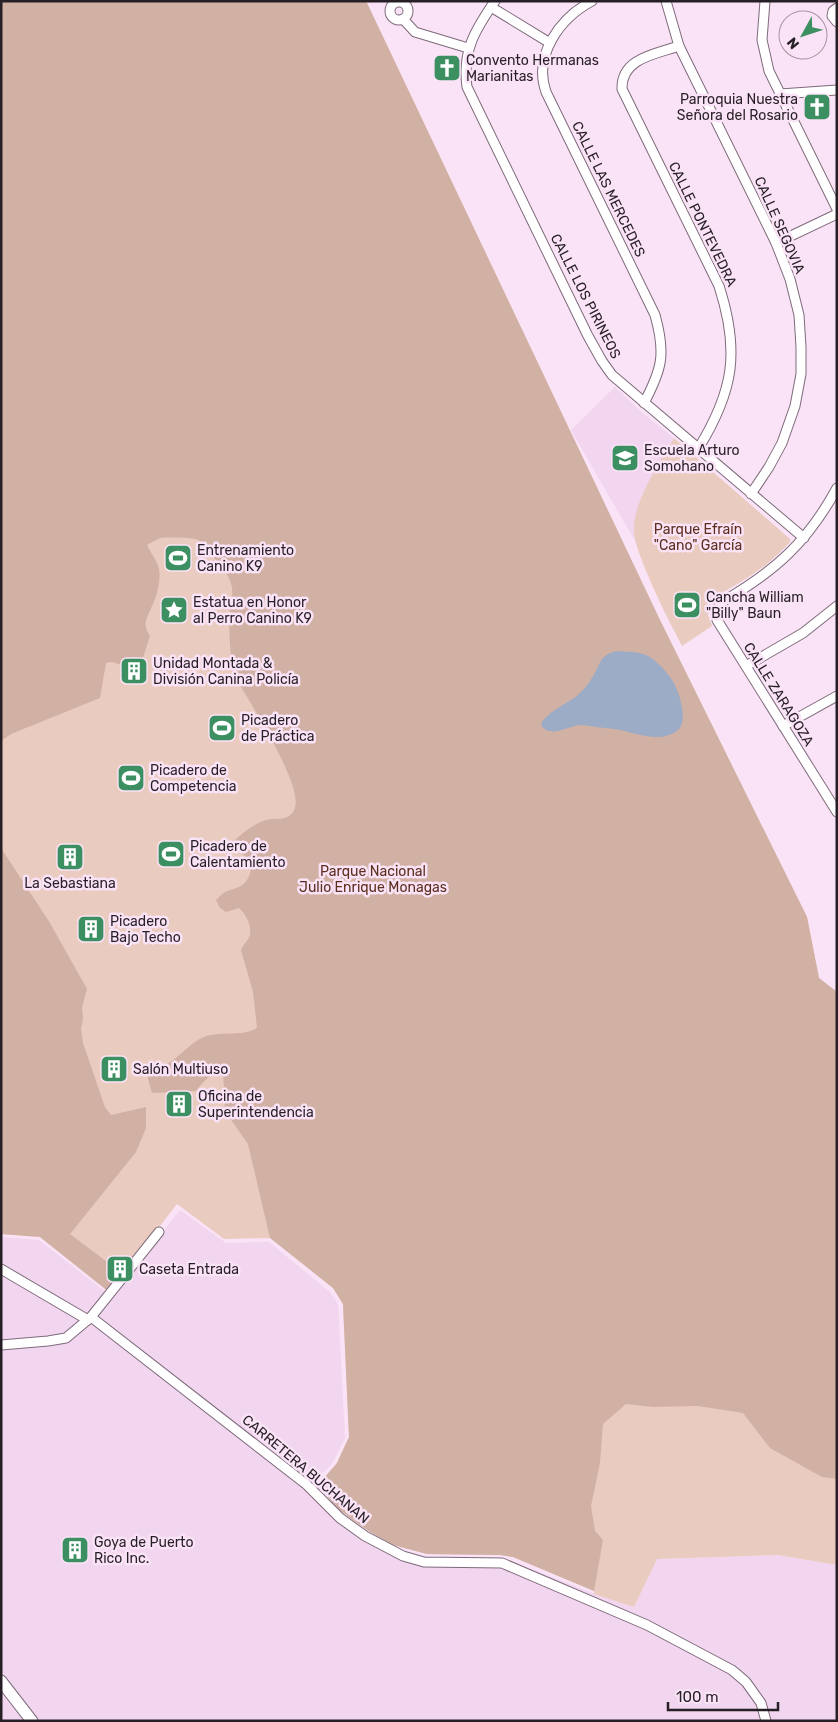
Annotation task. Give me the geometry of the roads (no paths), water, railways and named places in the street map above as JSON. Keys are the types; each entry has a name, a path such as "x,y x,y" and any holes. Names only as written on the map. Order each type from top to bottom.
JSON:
{"street":[{"name":"CALLE LAS MERCEDES","path":"592,1 565,22 550,44 542,68 542,78 546,92 655,315 659,329 662,356 656,380 644,403"},
{"name":"CALLE SEGOVIA","path":"666,1 679,46 776,244 790,279 799,315 800,374 795,406 784,436 769,467 751,494"},
{"path":"765,1 762,40 770,71 837,209"},
{"path":"493,4 550,44"},
{"name":"CALLE LOS PIRINEOS","path":"493,4 468,48 465,64 466,87 602,361 612,375 804,538"},
{"path":"837,8 832,16 837,22"},
{"path":"403,19 415,32 468,48"},
{"name":"CALLE PONTEVEDRA","path":"679,46 634,62 625,73 622,89 719,286 729,319 731,363 725,396 714,422 698,449"},
{"path":"780,94 837,90"},
{"path":"776,244 837,214"},
{"name":"CALLE ZARAGOZA","path":"837,488 827,506 804,538 781,562 722,602 716,612 717,620 837,812"},
{"path":"746,666 803,633 837,606"},
{"path":"783,726 837,696"},
{"path":"1,1345 66,1338 90,1318 159,1232"},
{"name":"CARRETERA BUCHANAN","path":"1,1269 90,1318 307,1485 340,1518 365,1536 403,1556 424,1562 502,1563 647,1625 732,1670 746,1682 761,1703 766,1721"},
{"path":"1,1681 32,1721"}],"water":[{"path":"617,651 644,654 655,661 667,673 675,685 682,706 683,720 678,730 663,737 655,737 584,725 559,731 545,729 541,725 543,720 576,697 591,680 601,661 607,655"}],"place":[{"name":"Convento Hermanas Marianitas","path":"447,68"},
{"name":"Parroquia Nuestra Señora del Rosario","path":"817,107"},
{"name":"Escuela Arturo Somohano","path":"625,458"},
{"name":"Entrenamiento Canino K9","path":"178,558"},
{"name":"Cancha William \"Billy\" Baun","path":"687,605"},
{"name":"Estatua en Honor al Perro Canino K9","path":"174,610"},
{"name":"Unidad Montada & División Canina Policía","path":"134,671"},
{"name":"Picadero de Práctica","path":"222,728"},
{"name":"Picadero de Competencia","path":"131,778"},
{"name":"Picadero de Calentamiento","path":"171,854"},
{"name":"La Sebastiana","path":"70,857"},
{"name":"Picadero Bajo Techo","path":"91,929"},
{"name":"Salón Multiuso","path":"114,1069"},
{"name":"Oficina de Superintendencia","path":"179,1104"},
{"name":"Caseta Entrada","path":"120,1269"},
{"name":"Goya de Puerto Rico Inc.","path":"75,1550"}],"park label":[{"name":"Parque Efraín \"Cano\" García","path":"698,538"},
{"name":"Parque Nacional Julio Enrique Monagas","path":"373,880"}]}
